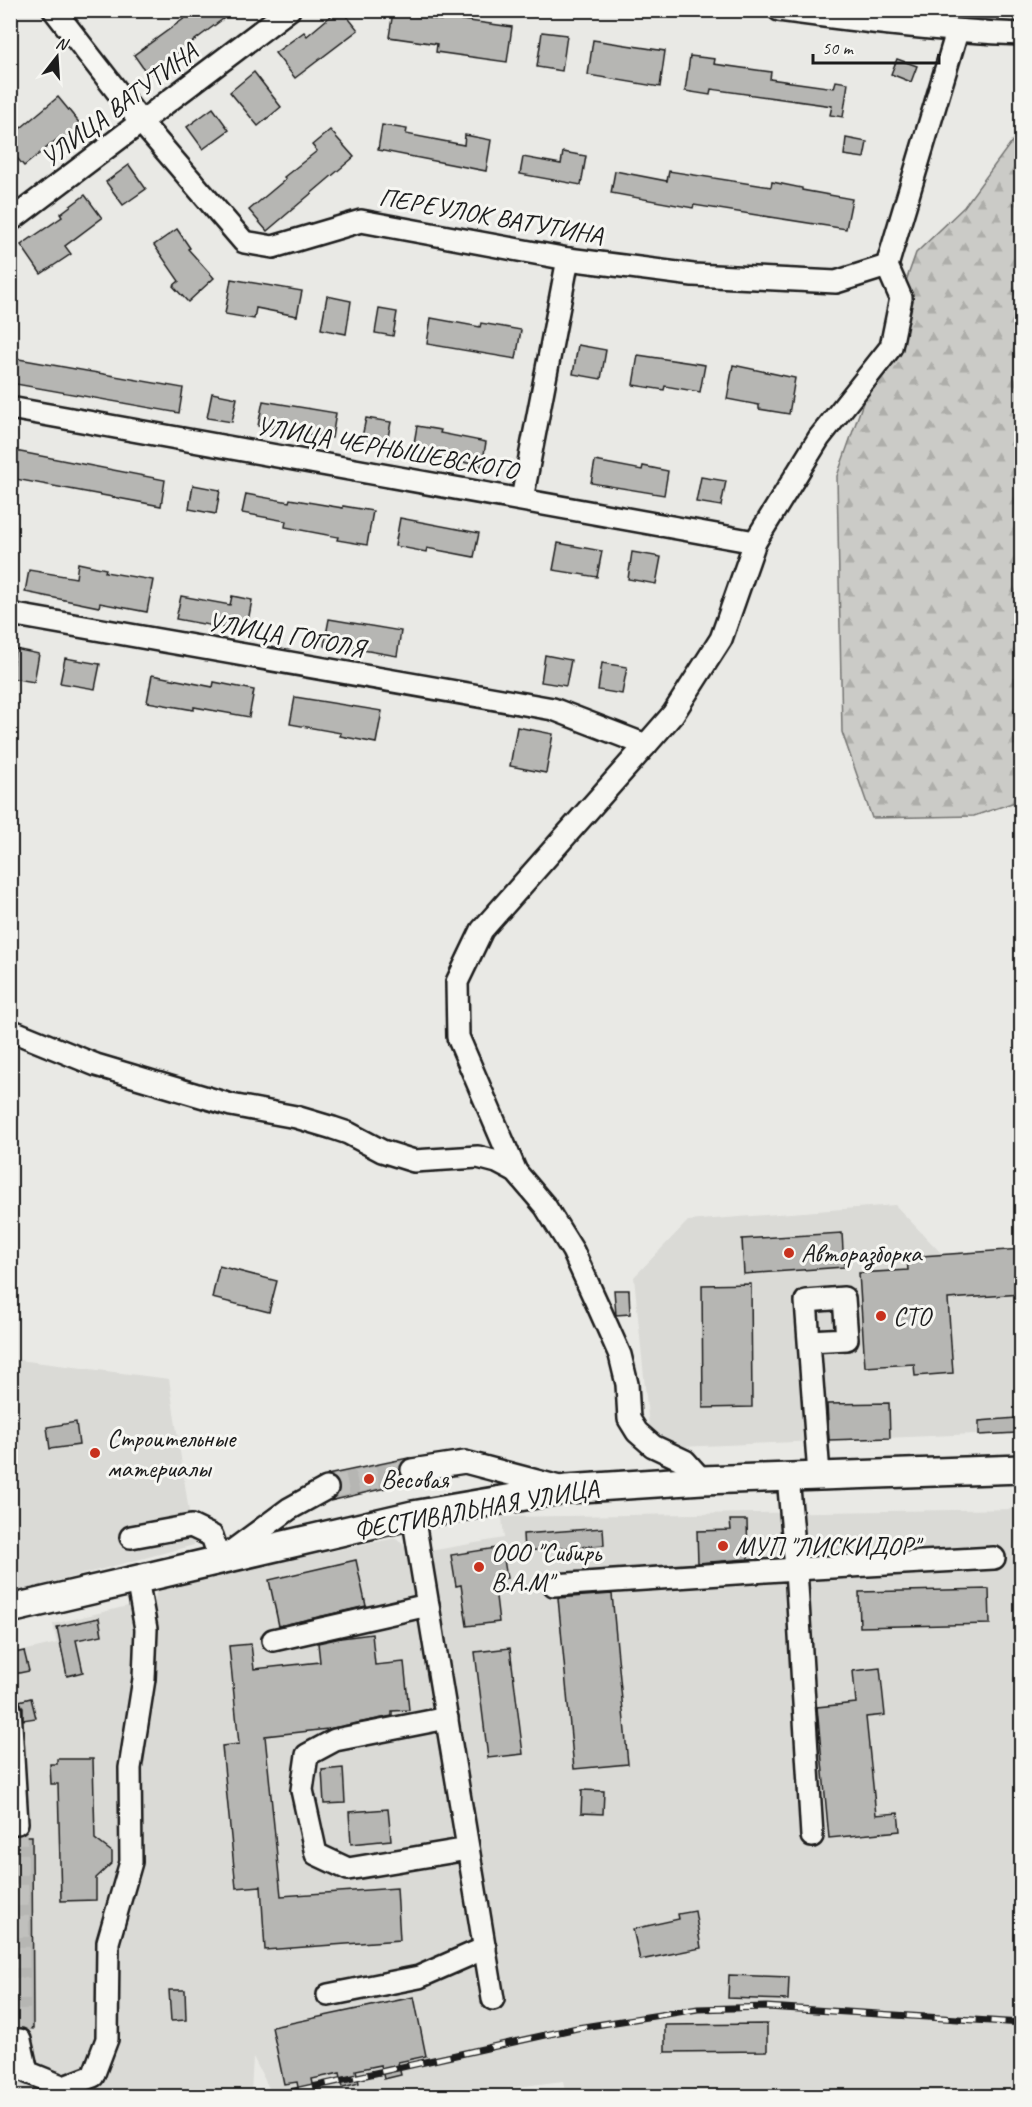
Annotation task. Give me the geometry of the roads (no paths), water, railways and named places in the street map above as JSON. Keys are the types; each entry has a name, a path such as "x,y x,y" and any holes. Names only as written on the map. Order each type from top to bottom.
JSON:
{"main road":[{"name":"ФЕСТИВАЛЬНАЯ УЛИЦА","path":"10,1609 413,1515 566,1489 788,1476 1022,1468"}],"street":[{"name":"ПЕРЕУЛОК ВАТУТИНА","path":"54,10 141,122 244,242 273,247 361,221 568,260 693,275 836,282 887,266"},
{"name":"УЛИЦА ВАТУТИНА","path":"10,221 289,10"},
{"path":"779,10 906,27 957,32 1022,34"},
{"path":"893,10 906,27"},
{"path":"702,1480 685,1461 653,1446 637,1432 629,1419 627,1384 620,1355 600,1308 573,1251 545,1206 516,1172 458,1037 457,982 482,930 673,714 721,639 754,542 819,438 891,347 901,298 887,266 957,32"},
{"path":"522,499 568,260"},
{"name":"УЛИЦА ЧЕРНЫШЕВСКОГО","path":"10,408 754,542"},
{"name":"УЛИЦА ГОГОЛЯ","path":"10,614 553,709 646,745"},
{"path":"10,1030 96,1065 231,1105 296,1117 333,1128 348,1133 382,1151 414,1161 478,1157 497,1162 516,1172"},
{"path":"809,1341 819,1475"},
{"path":"412,1470 465,1462 566,1489"},
{"path":"788,1476 812,1836"},
{"path":"131,1538 191,1526 212,1536 220,1560 289,1509 327,1488"},
{"path":"413,1515 493,1999"},
{"path":"554,1585 994,1558"},
{"path":"21,2040 27,2072 64,2086 93,2076 107,2040 108,1942 131,1862 130,1768 144,1679 146,1629 137,1579"},
{"path":"273,1640 428,1605"},
{"path":"10,1709 17,1823"},
{"path":"447,1718 335,1740 307,1755 302,1790 316,1854 348,1869 468,1849"},
{"path":"328,1995 419,1977 485,1948"}],"tunnel":[{"path":"327,1488 412,1470"},
{"path":"17,1823 20,2040"}],"railway":[{"path":"272,2096 577,2028 698,2009 767,2007 1022,2023"}],"place":[{"name":"Авторазборка","path":"789,1253"},
{"name":"СТО","path":"881,1316"},
{"name":"Строительные материалы","path":"95,1453"},
{"name":"Весовая","path":"369,1479"},
{"name":"МУП \"ЛИСКИДОР\"","path":"723,1546"},
{"name":"ООО \"Сибирь В.А.М\"","path":"479,1567"}]}
